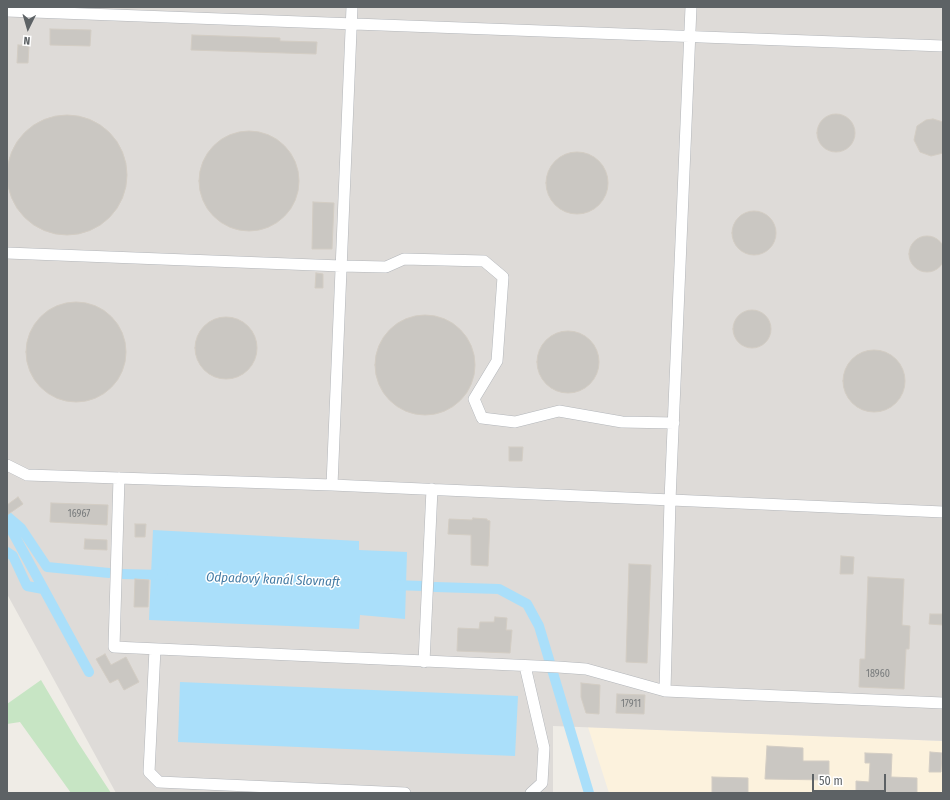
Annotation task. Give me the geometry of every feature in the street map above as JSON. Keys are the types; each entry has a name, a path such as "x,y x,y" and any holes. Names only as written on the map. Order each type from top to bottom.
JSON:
{"lane":[{"path":"332,485 352,7"},
{"path":"665,691 670,500 691,7"},
{"path":"7,11 943,46"},
{"path":"7,253 386,267 404,259 484,262 503,277 497,361 474,399 482,418 515,422 559,411 622,422 674,423"},
{"path":"7,465 27,475 432,489 943,512"},
{"path":"119,478 114,648 544,666 586,669 665,691 943,703"},
{"path":"424,662 432,489"},
{"path":"155,649 149,772 159,782 405,793"},
{"path":"525,666 544,748 542,783 530,793"}],"shaded area":[{"path":"7,7 943,7 943,741 553,726 553,793 116,793 7,594"},
{"path":"588,727 943,741 943,793 609,793"}],"green space":[{"path":"41,680 77,741 111,793 71,793 20,722 7,724 7,704"}],"water":[{"path":"153,530 359,541 359,550 407,552 405,619 360,615 359,629 149,620"},
{"path":"180,682 518,696 515,756 178,742"}],"building":[{"path":"50,29 91,30 90,46 50,45"},
{"path":"192,35 280,38 280,41 317,42 316,54 191,50"},
{"path":"18,45 29,45 28,63 17,63"},
{"path":"836,114 846,117 852,123 855,133 852,143 846,149 836,152 826,149 820,143 817,133 820,123 826,117"},
{"path":"67,115 79,116 90,120 100,125 109,133 117,142 122,152 126,163 126,187 122,198 117,208 109,217 100,225 90,230 79,234 67,235 55,234 44,230 34,225 25,217 17,208 12,198 8,187 7,175 8,163 12,152 17,142 25,133 34,125 44,120 55,116"},
{"path":"933,119 943,122 943,153 931,156 920,152 914,140 917,126 926,120"},
{"path":"249,131 259,132 277,139 291,153 298,171 298,191 291,209 277,223 259,230 249,231 239,230 221,223 207,209 200,191 199,181 200,171 207,153 221,139 239,132"},
{"path":"571,152 583,152 599,161 606,171 608,183 606,195 599,205 583,214 571,214 560,209 551,200 546,189 546,177 551,166 560,157"},
{"path":"313,202 334,203 332,249 312,249"},
{"path":"750,211 758,211 770,217 776,229 776,237 770,249 758,255 750,255 738,249 732,237 732,229 738,217"},
{"path":"931,236 940,241 944,247 944,261 940,267 931,272 923,272 914,267 910,261 909,250 914,241 920,237"},
{"path":"316,273 323,274 323,288 315,288"},
{"path":"76,302 86,303 104,310 118,324 125,342 125,362 118,380 104,394 86,401 76,402 66,401 48,394 34,380 27,362 26,352 27,342 34,324 48,310 66,303"},
{"path":"752,310 762,313 768,319 771,329 768,339 762,345 752,348 742,345 736,339 733,329 736,319 742,313"},
{"path":"425,315 435,316 453,323 467,337 474,355 474,375 467,393 453,407 435,414 425,415 415,414 397,407 383,393 376,375 375,365 376,355 383,337 397,323 415,316"},
{"path":"220,317 232,317 248,326 255,336 257,348 255,360 248,370 232,379 220,379 209,374 200,365 195,354 195,342 200,331 209,322"},
{"path":"562,331 574,331 590,340 597,350 599,362 597,374 590,384 574,393 562,393 551,388 542,379 537,368 537,356 542,345 551,336"},
{"path":"868,350 880,350 896,359 903,369 905,381 903,393 896,403 880,412 868,412 857,407 848,398 843,387 843,375 848,364 857,355"},
{"path":"509,447 523,447 522,461 509,461"},
{"path":"18,497 23,504 7,515 7,505"},
{"path":"51,503 108,505 107,525 50,522"},
{"path":"473,518 487,519 490,521 488,566 471,565 471,535 448,534 449,519 472,520"},
{"path":"135,524 146,524 145,537 135,537"},
{"path":"85,539 107,540 107,550 84,549"},
{"path":"841,556 854,557 853,574 840,574"},
{"path":"629,564 651,565 647,663 626,662"},
{"path":"868,577 904,579 902,625 910,626 909,649 906,649 904,689 859,687 860,659 865,659"},
{"path":"135,579 149,580 148,607 134,607"},
{"path":"930,614 943,614 943,625 929,624"},
{"path":"495,617 507,618 506,630 512,630 510,653 457,651 458,628 479,629 480,622 494,622"},
{"path":"105,654 111,665 126,657 139,682 124,690 118,679 110,683 96,659"},
{"path":"581,683 600,685 599,714 586,713 581,697"},
{"path":"617,694 645,695 644,714 616,713"},
{"path":"767,746 803,748 803,761 829,761 829,780 765,779"},
{"path":"930,752 942,753 941,772 929,772"},
{"path":"865,753 892,754 891,777 917,778 917,793 856,793 856,781 869,782 870,763 865,763"},
{"path":"712,777 748,778 748,793 712,793"}],"waterway":[{"name":"Odpadový kanál Slovnaft","path":"7,516 21,528 47,567 109,573"},
{"path":"7,522 89,672"},
{"path":"7,552 13,556 27,586 43,589"},
{"name":"Odpadový kanál Slovnaft","path":"123,574 163,575"},
{"name":"Odpadový kanál Slovnaft","path":"393,585 423,586"},
{"name":"Odpadový kanál Slovnaft","path":"435,587 499,589 527,604 539,626 589,793"}]}
